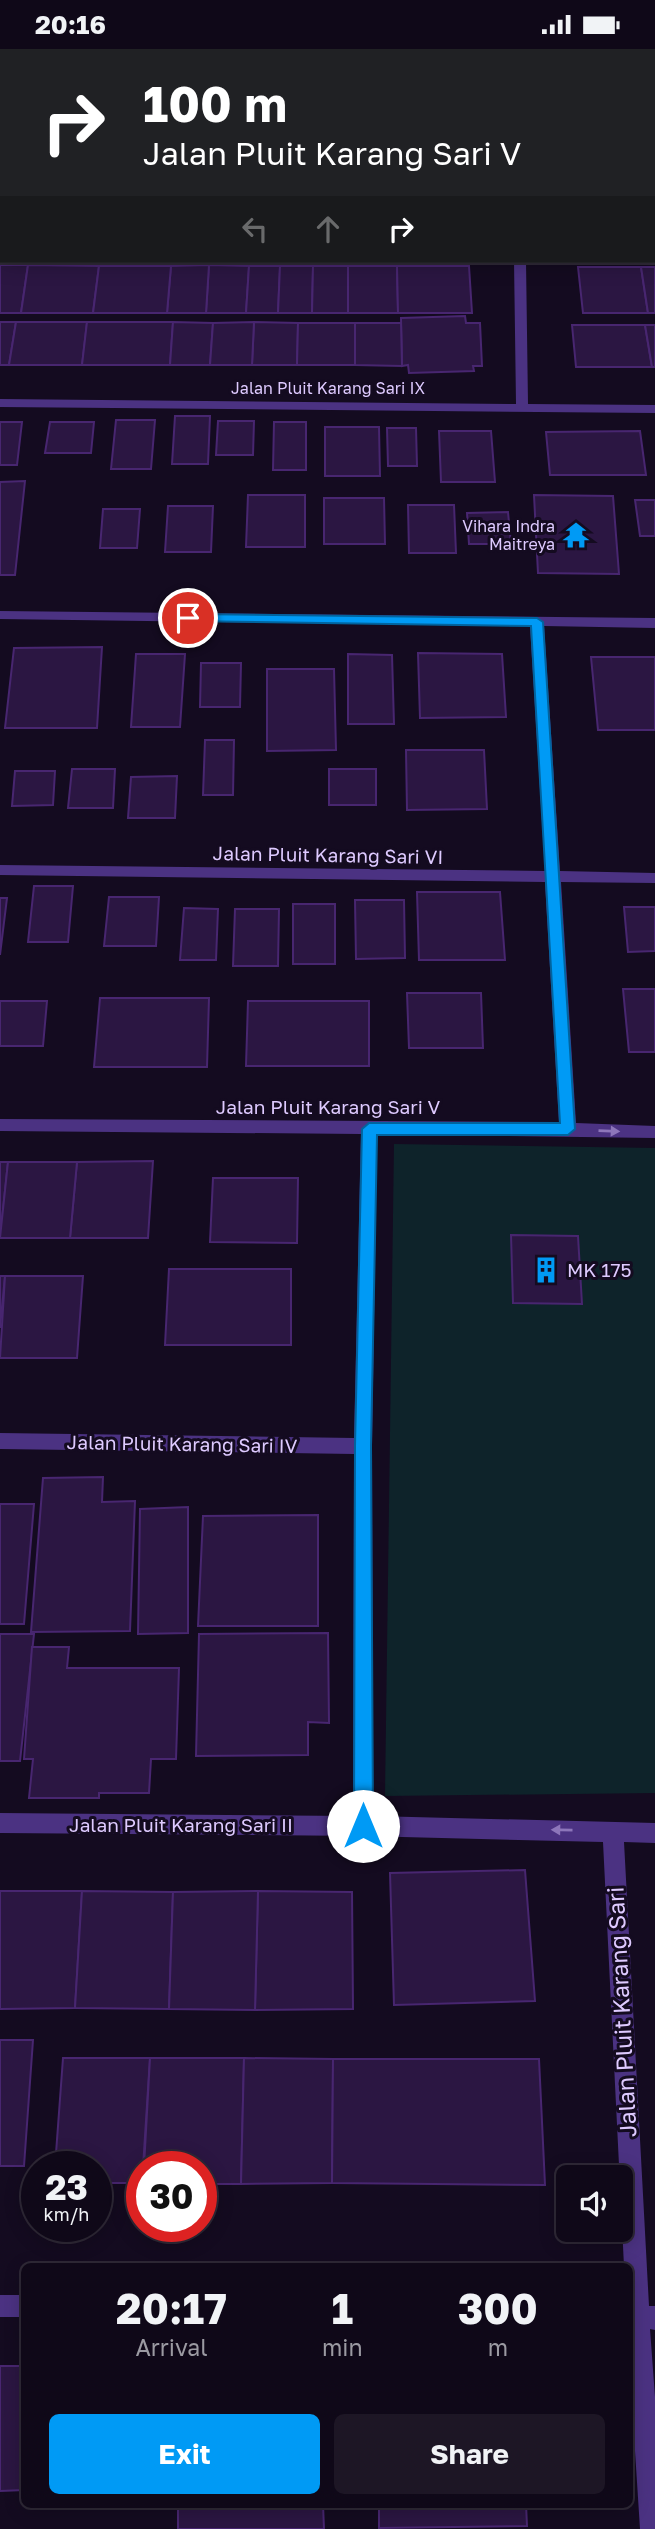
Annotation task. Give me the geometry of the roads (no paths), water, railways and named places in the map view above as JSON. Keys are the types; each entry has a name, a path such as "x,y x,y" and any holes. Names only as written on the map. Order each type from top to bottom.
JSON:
{"street":[{"path":"520,263 522,407"},
{"name":"Jalan Pluit Karang Sari IX","path":"0,404 655,409"},
{"path":"0,615 655,623"},
{"path":"537,622 568,1129"},
{"name":"Jalan Pluit Karang Sari VI","path":"0,870 655,878"},
{"name":"Jalan Pluit Karang Sari V","path":"0,1125 655,1132"},
{"path":"363,1826 363,1446 369,1129"},
{"name":"Jalan Pluit Karang Sari IV","path":"0,1441 363,1446"},
{"name":"Jalan Pluit Karang Sari II","path":"0,1823 363,1826 655,1833"},
{"name":"Jalan Pluit Karang Sari","path":"613,1831 652,2529"},
{"path":"0,2306 21,2307"}],"place":[{"name":"Vihara Indra Maitreya","path":"576,535"},
{"name":"MK 175","path":"546,1270"}]}
